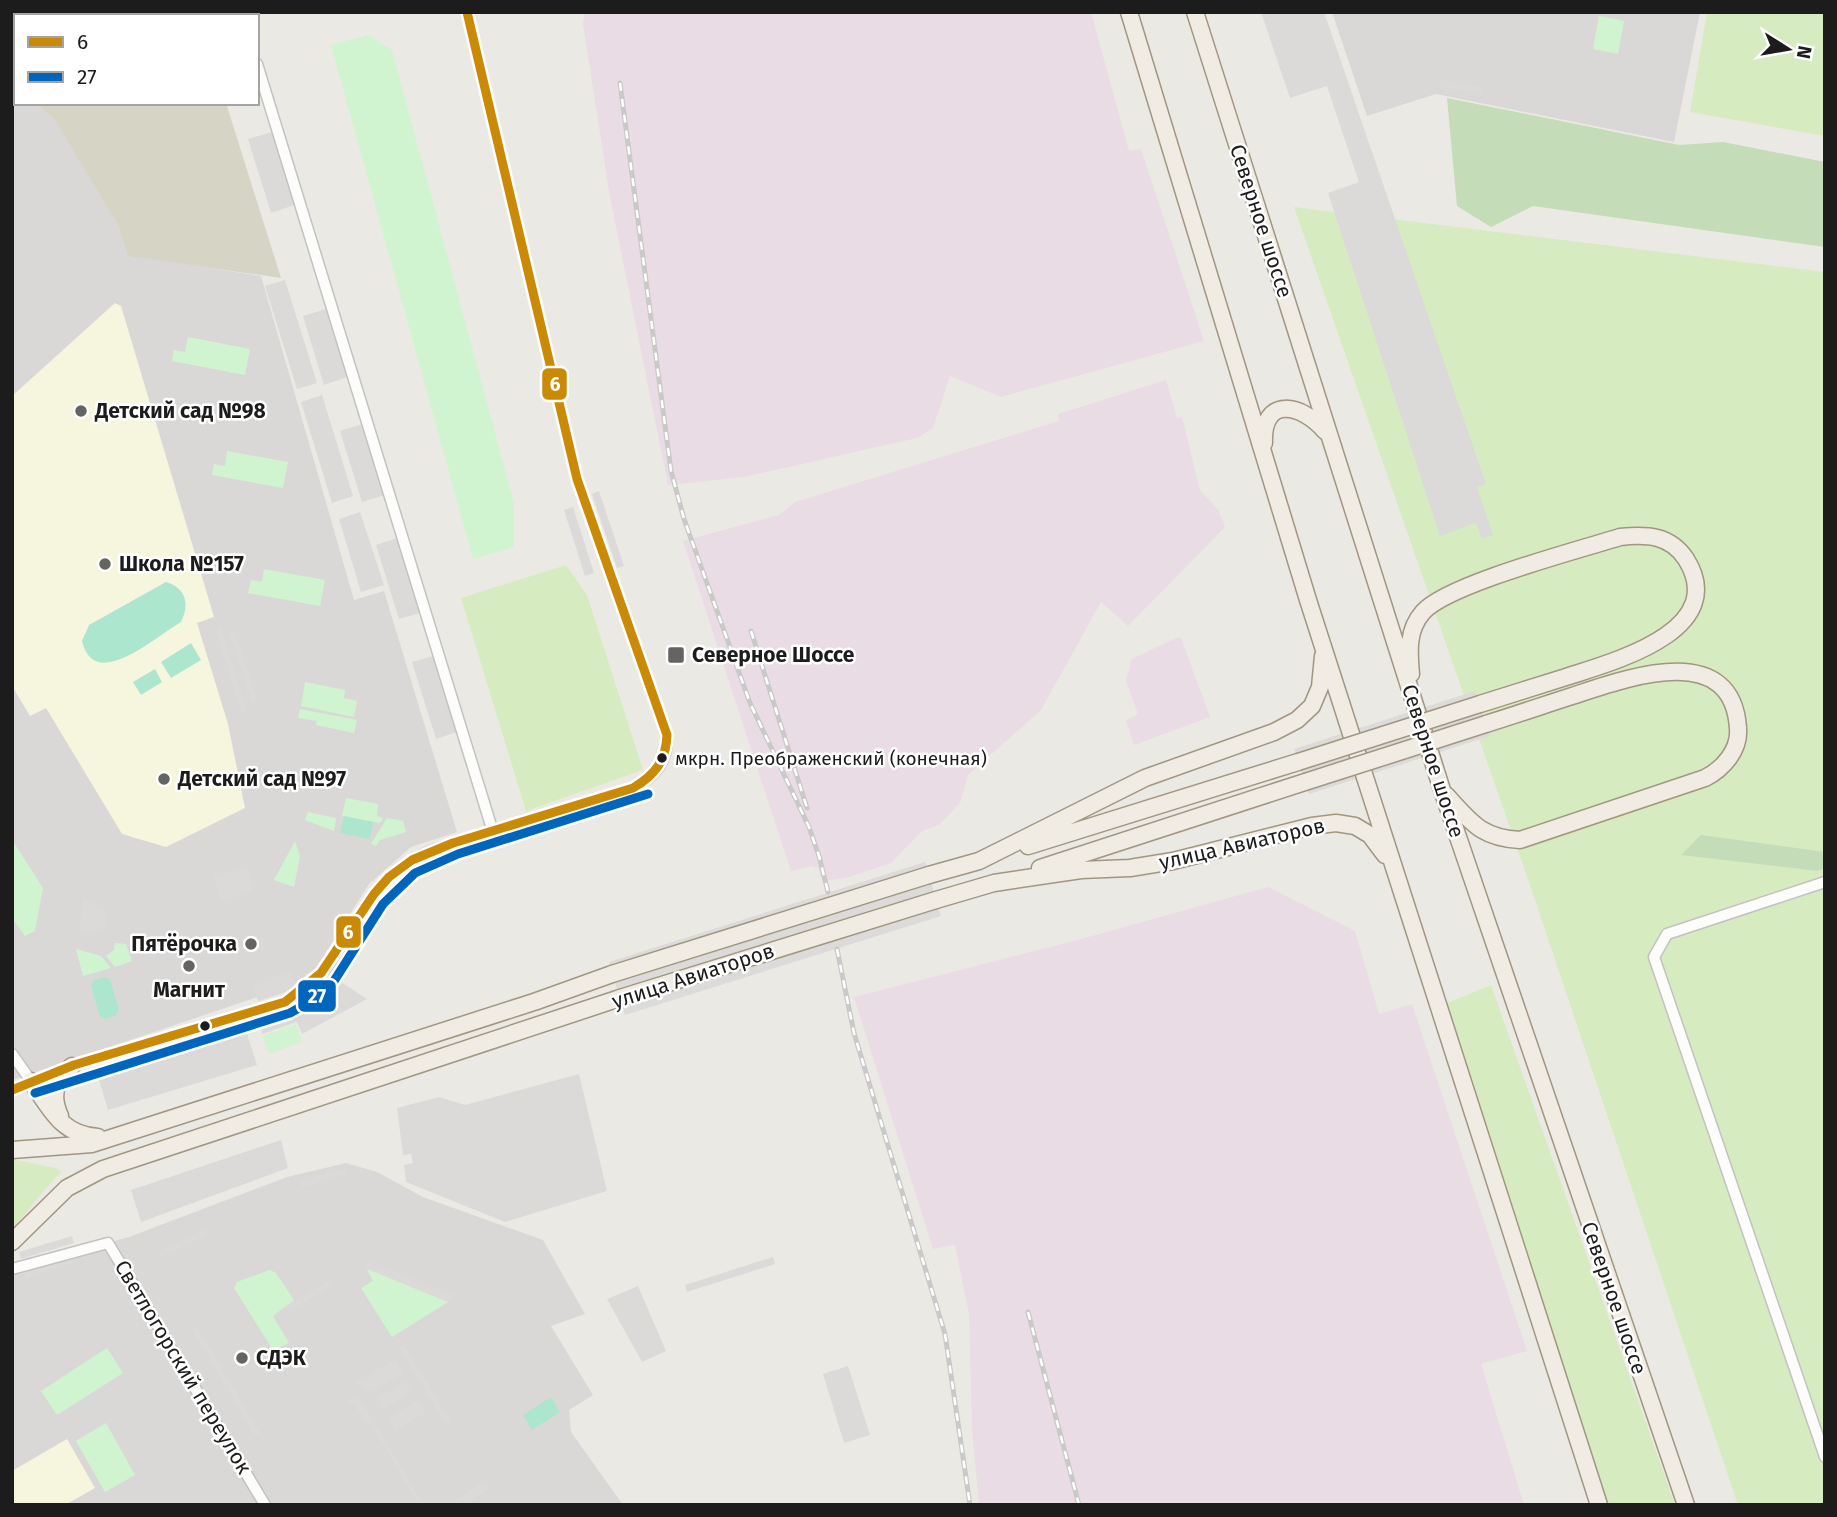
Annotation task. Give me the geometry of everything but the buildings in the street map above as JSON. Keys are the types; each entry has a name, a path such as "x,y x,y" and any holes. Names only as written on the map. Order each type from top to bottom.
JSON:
{"main road":[{"path":"1129,12 1324,650 1599,1505"},
{"name":"Северное шоссе","path":"1195,12 1326,432 1442,790 1686,1505"},
{"path":"1265,454 1264,429 1269,418 1277,411 1289,408 1301,410 1313,417 1326,432"},
{"path":"979,861 1641,653 1676,628 1689,613 1695,591 1692,569 1679,550 1664,539 1646,534 1620,537 1462,588 1443,597 1424,611 1414,626 1409,643 1412,698"},
{"name":"улица Авиаторов","path":"12,1150 69,1147 111,1138 534,1002 612,974 979,861 1145,778 1274,732 1297,720 1312,706 1320,687 1324,650"},
{"path":"994,883 1636,675 1681,671 1706,676 1726,689 1737,711 1739,733 1732,754 1719,771 1520,839 1497,839 1478,829 1442,790"},
{"name":"улица Авиаторов","path":"12,1242 67,1188 103,1169 620,998 994,883 1081,870 1130,868 1173,861 1311,826 1336,823 1355,826 1370,835 1392,866"},
{"path":"63,1125 54,1094 60,1078 72,1066"},
{"path":"31,1081 63,1125 83,1136 111,1138"}],"street":[{"path":"12,1090 72,1066 273,1006 303,992 326,973 373,897 390,877 425,853 644,782 663,762 667,735 577,479 467,12"},
{"path":"259,71 493,832"},
{"path":"1825,883 1667,934 1654,957 1825,1457"},
{"path":"12,1054 31,1081"},
{"name":"Светлогорский переулок","path":"12,1269 108,1243 265,1505"}],"shaded area":[{"path":"12,12 44,12 14,14 14,105 37,105 53,116 118,225 128,255 261,276 354,600 384,591 457,832 411,847 369,884 316,968 293,985 12,1080"},
{"path":"199,12 200,14 44,14"},
{"path":"585,12 1091,12 1129,151 1141,149 1204,341 1001,397 950,376 933,428 917,438 744,477 668,485 610,197 583,24"},
{"path":"1261,12 1324,12 1486,484 1477,487 1493,535 1482,539 1476,523 1440,536 1328,193 1359,182 1327,86 1290,98"},
{"path":"1332,12 1700,12 1674,142 1436,94 1367,116"},
{"path":"1441,79 1482,87 1481,94 1440,87"},
{"path":"37,105 227,105 281,278 128,256 118,225 53,117"},
{"path":"272,132 294,205 271,213 248,139"},
{"path":"285,280 317,383 297,389 265,286"},
{"path":"115,303 121,306 214,617 197,623 228,724 245,808 166,847 122,834 46,708 30,716 12,686 12,396"},
{"path":"326,309 347,377 324,385 303,316"},
{"path":"1166,380 1177,418 1182,417 1200,490 1218,510 1225,527 1128,626 1101,602 1041,710 968,775 960,803 939,825 922,831 891,863 846,878 822,881 818,868 811,866 791,871 683,541 779,515 795,502 1059,421 1058,414"},
{"path":"322,395 353,496 332,503 301,402"},
{"path":"362,424 385,495 362,502 340,431"},
{"path":"599,491 624,566 617,568 592,494"},
{"path":"573,507 594,573 585,576 564,510"},
{"path":"360,512 384,585 361,592 339,519"},
{"path":"397,538 420,613 399,619 376,545"},
{"path":"221,627 247,712 241,713 216,629"},
{"path":"235,630 258,702 252,704 229,631"},
{"path":"1181,638 1210,717 1134,745 1126,720 1138,714 1126,681 1132,659"},
{"path":"433,656 457,732 436,739 412,662"},
{"path":"542,826 544,832 468,855 466,849"},
{"path":"246,866 254,891 221,902 213,876"},
{"path":"1268,887 1355,931 1379,1014 1412,1004 1527,1351 1481,1364 1524,1505 979,1505 972,1429 969,1314 955,1245 933,1249 854,997 1074,941"},
{"path":"83,899 106,909 105,927 94,932 79,931"},
{"path":"290,972 296,989 258,1001 253,983"},
{"path":"336,979 367,999 302,1034 297,1022 262,1034 259,1020 304,1002"},
{"path":"244,1025 257,1065 108,1110 96,1070"},
{"path":"579,1074 607,1191 505,1222 406,1182 404,1165 413,1163 411,1154 403,1155 397,1108 439,1097 465,1105"},
{"path":"281,1140 288,1168 141,1222 131,1190"},
{"path":"346,1163 377,1172 423,1197 543,1240 585,1314 551,1326 593,1395 569,1410 571,1432 623,1505 12,1505 12,1269 129,1237 287,1177"},
{"path":"345,1168 347,1174 302,1188 300,1181"},
{"path":"207,1228 210,1234 161,1258 158,1252"},
{"path":"72,1236 74,1243 21,1259 19,1252"},
{"path":"74,1254 77,1261 25,1279 23,1272"},
{"path":"773,1257 775,1264 687,1292 685,1285"},
{"path":"369,1261 453,1295 450,1302 366,1268"},
{"path":"330,1280 333,1286 289,1311 286,1306"},
{"path":"638,1286 666,1351 642,1362 607,1299"},
{"path":"197,1326 260,1433 255,1436 192,1329"},
{"path":"404,1345 452,1423 447,1426 399,1348"},
{"path":"395,1360 403,1374 369,1393 355,1383"},
{"path":"848,1366 870,1435 844,1443 823,1374"},
{"path":"407,1381 413,1392 382,1410 376,1399"},
{"path":"354,1396 357,1400 360,1399 424,1505 419,1505 370,1422 366,1424 353,1403 350,1404 348,1400"},
{"path":"419,1400 426,1412 395,1431 388,1418"},
{"path":"67,1439 95,1488 65,1505 12,1505 12,1471"},
{"path":"486,1480 491,1488 465,1505 447,1505"}],"green space":[{"path":"1707,12 1825,12 1825,136 1690,112"},
{"path":"1599,16 1624,21 1618,54 1593,49"},
{"path":"368,35 392,50 514,503 514,547 473,559 331,45"},
{"path":"1447,98 1679,145 1723,142 1825,162 1825,247 1533,206 1491,227 1457,206"},
{"path":"1294,207 1825,272 1825,1505 1738,1505 1532,891"},
{"path":"188,337 250,349 245,375 172,361 174,350 185,352"},
{"path":"227,451 288,462 283,488 212,475 214,464 225,466"},
{"path":"566,565 587,595 643,770 526,811 461,598"},
{"path":"264,569 325,580 320,606 248,593 251,580 262,582"},
{"path":"166,582 178,588 184,598 185,609 181,622 126,657 112,662 99,662 89,656 82,641 89,625"},
{"path":"191,643 201,660 171,678 161,662"},
{"path":"155,669 162,682 141,695 133,682"},
{"path":"305,682 345,690 344,698 357,701 354,717 301,706"},
{"path":"300,709 357,720 354,733 316,725 317,721 298,718"},
{"path":"346,798 378,804 377,816 383,818 380,823 342,816"},
{"path":"308,812 336,818 334,831 305,820"},
{"path":"344,816 373,822 370,839 340,833"},
{"path":"387,818 403,821 406,832 380,840 376,846 371,844"},
{"path":"1701,835 1825,852 1825,868 1818,871 1681,855"},
{"path":"12,840 43,888 35,931 25,936 12,918"},
{"path":"295,841 300,856 294,887 274,880"},
{"path":"115,943 126,944 132,961 115,967 106,956 114,950"},
{"path":"76,949 101,956 111,968 83,976"},
{"path":"105,977 110,979 119,1010 116,1015 105,1019 100,1017 91,986 93,980"},
{"path":"1491,985 1675,1505 1608,1505 1447,1003"},
{"path":"296,1024 302,1042 269,1054 262,1036"},
{"path":"12,1159 55,1168 62,1172 12,1229"},
{"path":"367,1269 448,1302 392,1337 361,1288 373,1281"},
{"path":"270,1270 276,1273 294,1300 273,1316 289,1343 273,1350 234,1288 237,1282"},
{"path":"107,1348 123,1373 57,1415 41,1391"},
{"path":"551,1397 560,1412 532,1430 523,1415"},
{"path":"106,1423 135,1475 105,1492 76,1441"}],"pier":[{"path":"1475,691 1490,736 1309,794 1294,749"},
{"path":"925,862 941,916 625,1015 609,962"}],"railway":[{"path":"620,83 671,471 684,519 750,703 809,827 820,859"},
{"path":"751,631 807,808"},
{"path":"818,852 828,892"},
{"path":"837,949 854,1033 945,1334 970,1505"},
{"path":"1028,1312 1079,1505"}],"transit line":[{"name":"6","path":"12,1090 74,1065 285,1002 321,973 374,894 389,877 412,860 453,843 633,788 647,778 662,760 667,735 577,479 467,12"},
{"name":"27","path":"35,1093 290,1013 313,1000 334,981 383,904 415,873 458,854 648,794"}],"place":[{"name":"Детский сад №98","path":"81,411"},
{"name":"Школа №157","path":"105,564"},
{"name":"Северное Шоссе","path":"676,655"},
{"name":"мкрн. Преображенский (конечная)","path":"662,758"},
{"name":"Детский сад №97","path":"164,779"},
{"name":"Пятёрочка","path":"251,944"},
{"name":"Магнит","path":"189,966"},
{"name":"СДЭК","path":"242,1358"}]}
